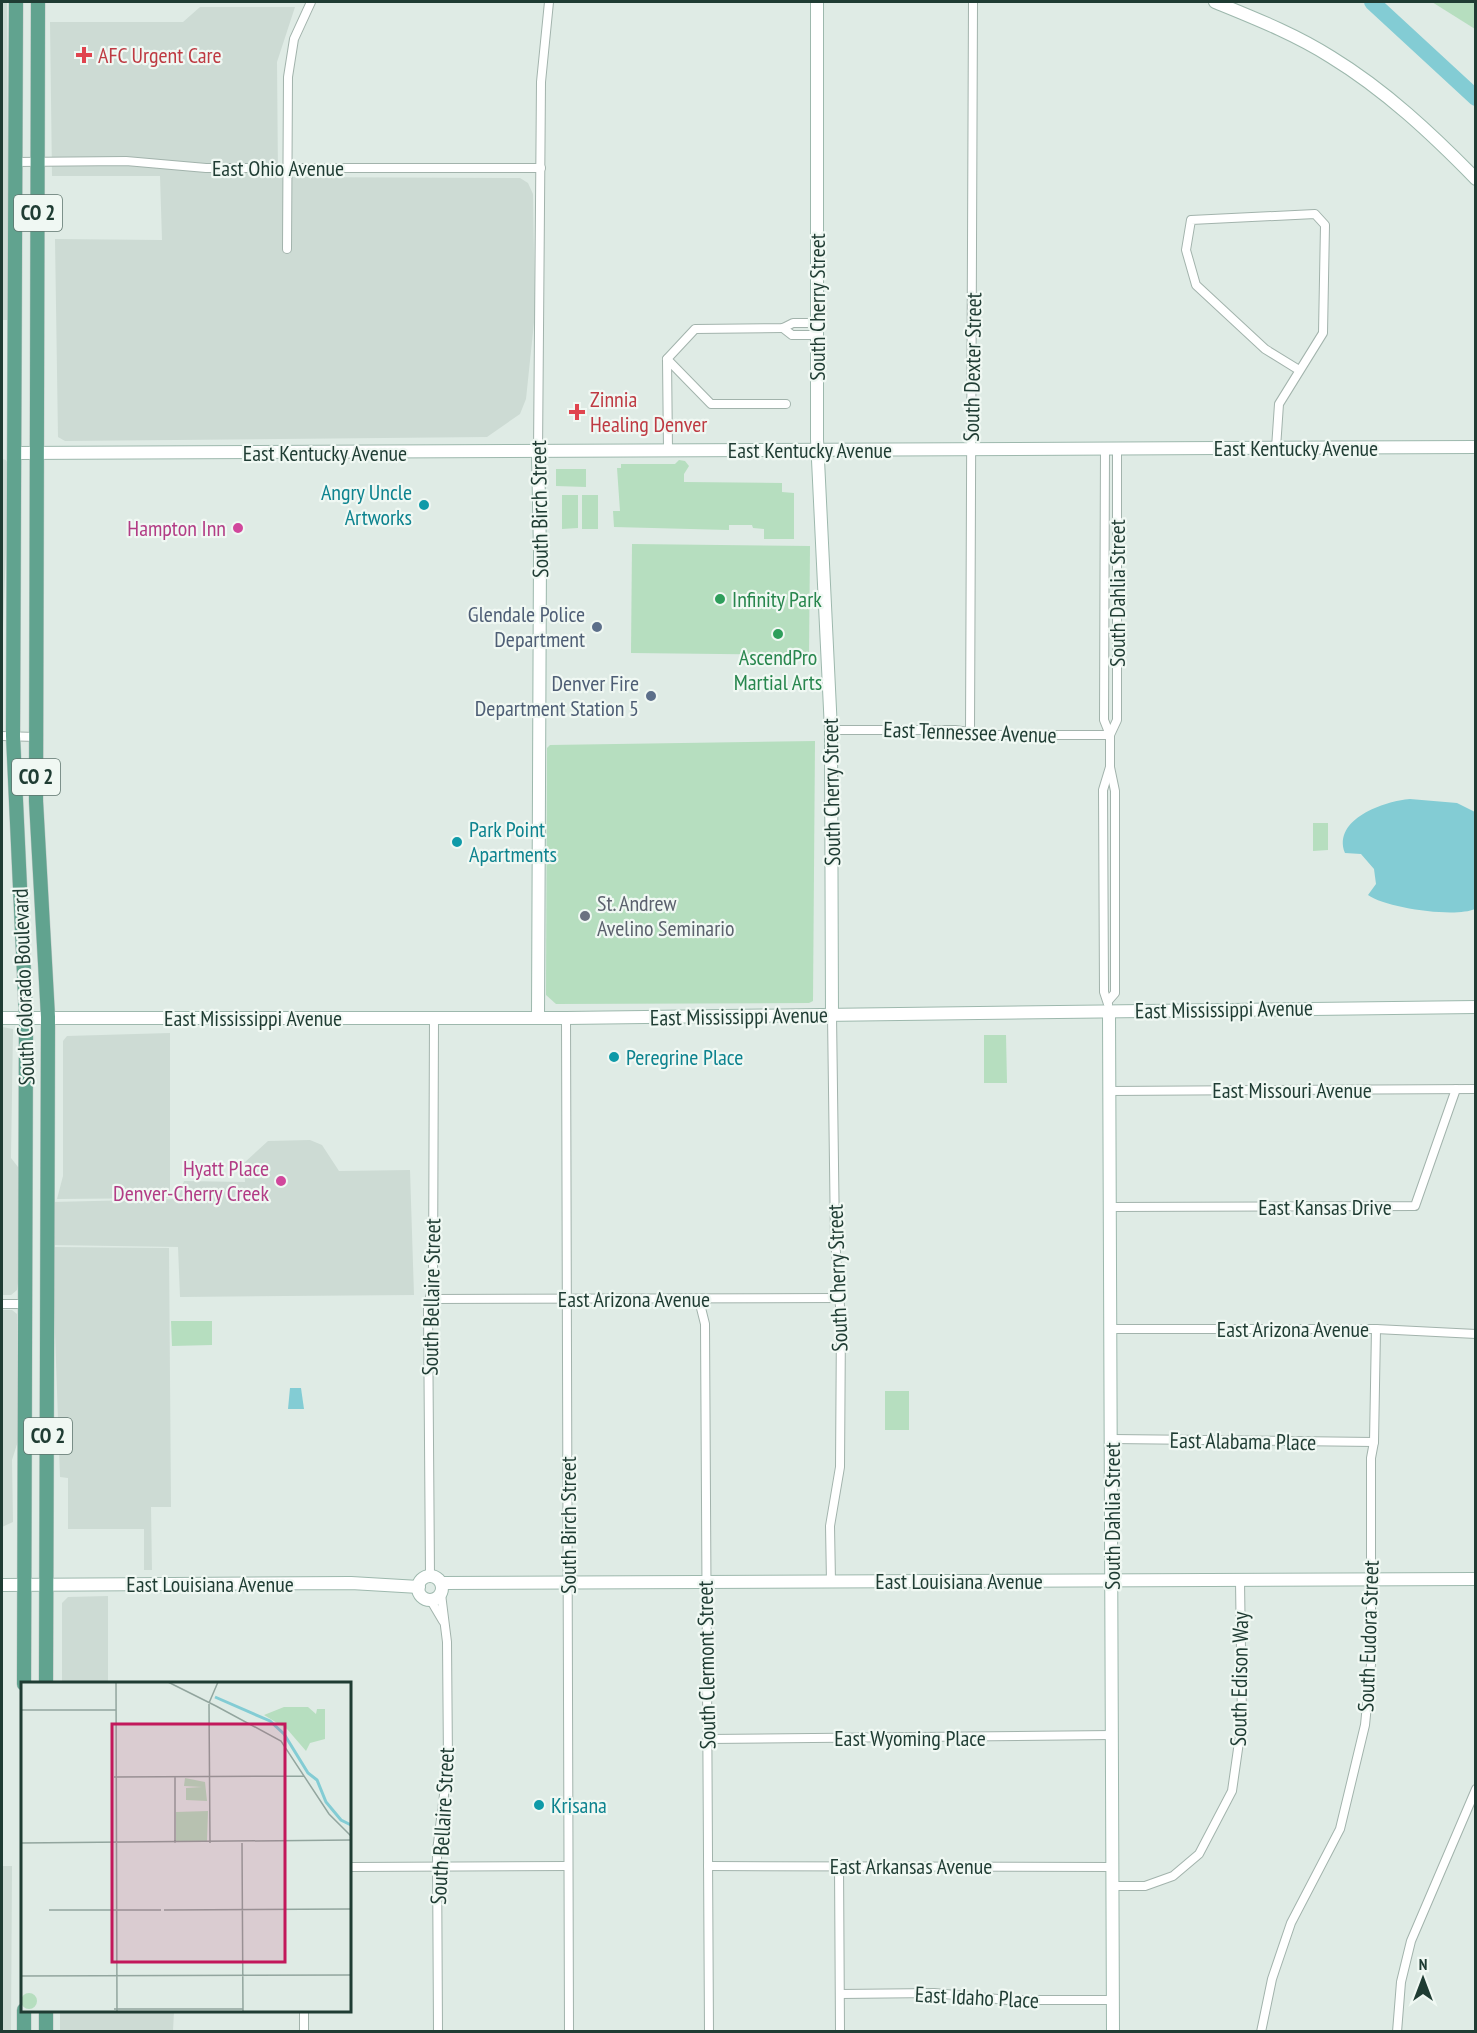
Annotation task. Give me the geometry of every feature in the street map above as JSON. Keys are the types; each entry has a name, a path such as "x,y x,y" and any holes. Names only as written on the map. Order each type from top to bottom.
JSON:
{"main road":[{"name":"South Colorado Boulevard","path":"16,2 8,736 26,1017 24,1682"},
{"name":"South Colorado Boulevard","path":"38,2 36,801 48,1017 46,1682"},
{"path":"24,2012 24,2031"},
{"path":"46,2012 46,2031"}],"street":[{"path":"288,249 289,65 294,39 311,2"},
{"name":"South Birch Street","path":"538,1018 540,552 538,453 541,168 542,76 549,2"},
{"name":"South Cherry Street","path":"817,2 818,451 831,730 835,1239 839,1298 840,1467 830,1526 831,1582"},
{"name":"South Dexter Street","path":"970,733 972,2"},
{"path":"1215,2 1311,45 1352,71 1413,118 1476,179"},
{"name":"East Ohio Avenue","path":"16,162 126,161 194,168 541,168"},
{"path":"1276,448 1277,410 1323,333 1324,225 1315,214 1191,220 1186,250 1196,285 1265,349 1299,370"},
{"path":"668,450 668,359 695,329 783,328 792,335 817,329"},
{"path":"668,359 711,404 786,404"},
{"name":"East Kentucky Avenue","path":"10,453 538,453 604,449 818,451 1476,447"},
{"name":"South Dahlia Street","path":"1111,449 1117,720 1110,735 1110,767 1115,791 1115,993 1108,1007 1112,1439 1113,2031"},
{"name":"East Tennessee Avenue","path":"831,730 955,730 999,736 1110,735"},
{"path":"8,736 36,737"},
{"name":"East Mississippi Avenue","path":"2,1018 566,1018 832,1015 1108,1007 1476,1007"},
{"name":"South Bellaire Street","path":"430,1576 430,1299 433,1282 434,1018"},
{"name":"South Birch Street","path":"566,1018 569,2031"},
{"name":"East Kansas Drive","path":"1110,1207 1415,1206 1456,1089"},
{"name":"East Missouri Avenue","path":"1109,1091 1476,1089"},
{"name":"East Arizona Avenue","path":"430,1299 839,1298"},
{"name":"South Clermont Street","path":"699,1300 705,1324 709,2031"},
{"path":"2,1304 25,1304"},
{"name":"East Arizona Avenue","path":"1111,1329 1376,1329 1476,1334"},
{"name":"South Eudora Street","path":"1261,2031 1272,1978 1291,1923 1340,1828 1368,1704 1371,1458 1374,1442 1376,1329"},
{"name":"East Alabama Place","path":"1112,1439 1374,1442"},
{"path":"430,1576 439,1579 437,1592 422,1596 418,1587 424,1578 430,1576"},
{"name":"East Louisiana Avenue","path":"437,1592 568,1583 1476,1580"},
{"name":"South Edison Way","path":"1114,1886 1144,1886 1173,1876 1199,1854 1232,1791 1242,1721 1240,1581"},
{"name":"East Louisiana Avenue","path":"2,1584 351,1583 418,1587"},
{"name":"South Bellaire Street","path":"437,1592 439,1618 444,1622 447,1650 447,1784 437,1866 438,2031"},
{"name":"East Wyoming Place","path":"708,1739 1113,1735"},
{"path":"1397,2031 1401,1982 1411,1941 1476,1789"},
{"path":"839,1865 840,2031"},
{"path":"351,1867 568,1866"},
{"name":"East Arkansas Avenue","path":"708,1866 1113,1868"},
{"name":"East Idaho Place","path":"840,1994 934,1993 1008,2000 1113,2000"},
{"path":"304,2012 304,2031"}],"shaded area":[{"path":"2,2 7,2 9,320 2,320"},
{"path":"200,7 295,7 277,62 278,177 520,178 528,183 533,194 535,313 526,399 520,414 487,437 65,441 58,437 55,239 162,240 160,176 52,176 50,22 183,22"},
{"path":"2,459 6,460 9,466 2,658"},
{"path":"2,1027 13,1029 11,1158 18,1167 18,1283 17,1290 11,1295 2,1295"},
{"path":"170,1033 170,1198 57,1199 63,1176 63,1041 67,1036"},
{"path":"310,1140 322,1145 339,1171 410,1170 414,1295 180,1297 178,1247 51,1245 52,1202 178,1199 184,1181 245,1182 244,1163 268,1141"},
{"path":"52,1247 169,1248 171,1507 151,1507 152,1570 144,1570 144,1529 68,1529 68,1478 60,1477"},
{"path":"2,1310 12,1310 17,1314 18,1441 12,1460 13,1522 2,1527"},
{"path":"108,1596 108,1682 62,1682 62,1603 68,1597"},
{"path":"2,1866 12,1866 11,2031 2,2031"},
{"path":"60,2012 174,2012 173,2031 60,2031"}],"green space":[{"path":"1432,2 1475,2 1475,29"},
{"path":"679,460 685,461 689,466 684,474 684,482 782,483 782,492 794,493 794,539 764,539 764,529 753,528 752,525 729,525 729,530 614,527 613,511 620,511 617,468 621,468 621,464 675,464"},
{"path":"556,469 586,469 586,487 556,486"},
{"path":"562,495 578,495 578,528 562,529"},
{"path":"582,495 598,495 598,529 582,529"},
{"name":"Infinity Park","path":"632,544 810,546 809,655 631,653"},
{"path":"815,741 813,1001 809,1003 556,1004 546,995 547,748 550,745"},
{"path":"1313,823 1328,823 1328,850 1313,851"},
{"path":"984,1035 1006,1035 1007,1083 984,1083"},
{"path":"171,1321 212,1321 212,1345 172,1346"},
{"path":"885,1391 909,1391 909,1430 885,1430"}],"water":[{"path":"1410,799 1457,803 1475,812 1475,909 1465,912 1437,912 1404,908 1368,895 1376,884 1374,869 1361,854 1345,853 1343,841 1346,830 1363,814 1375,808"},
{"path":"290,1388 301,1388 304,1409 288,1409"}],"waterway":[{"path":"1372,2 1476,98"}],"place":[{"name":"AFC Urgent Care","path":"84,55"},
{"name":"Zinnia Healing Denver","path":"577,412"},
{"name":"Angry Uncle Artworks","path":"424,505"},
{"name":"Hampton Inn","path":"238,528"},
{"name":"Infinity Park","path":"720,599"},
{"name":"Glendale Police Department","path":"597,627"},
{"name":"AscendPro Martial Arts","path":"778,634"},
{"name":"Denver Fire Department Station 5","path":"651,696"},
{"name":"Park Point Apartments","path":"457,842"},
{"name":"St. Andrew Avelino Seminario","path":"585,916"},
{"name":"Peregrine Place","path":"614,1057"},
{"name":"Hyatt Place Denver-Cherry Creek","path":"281,1181"},
{"name":"Krisana","path":"539,1805"}]}
